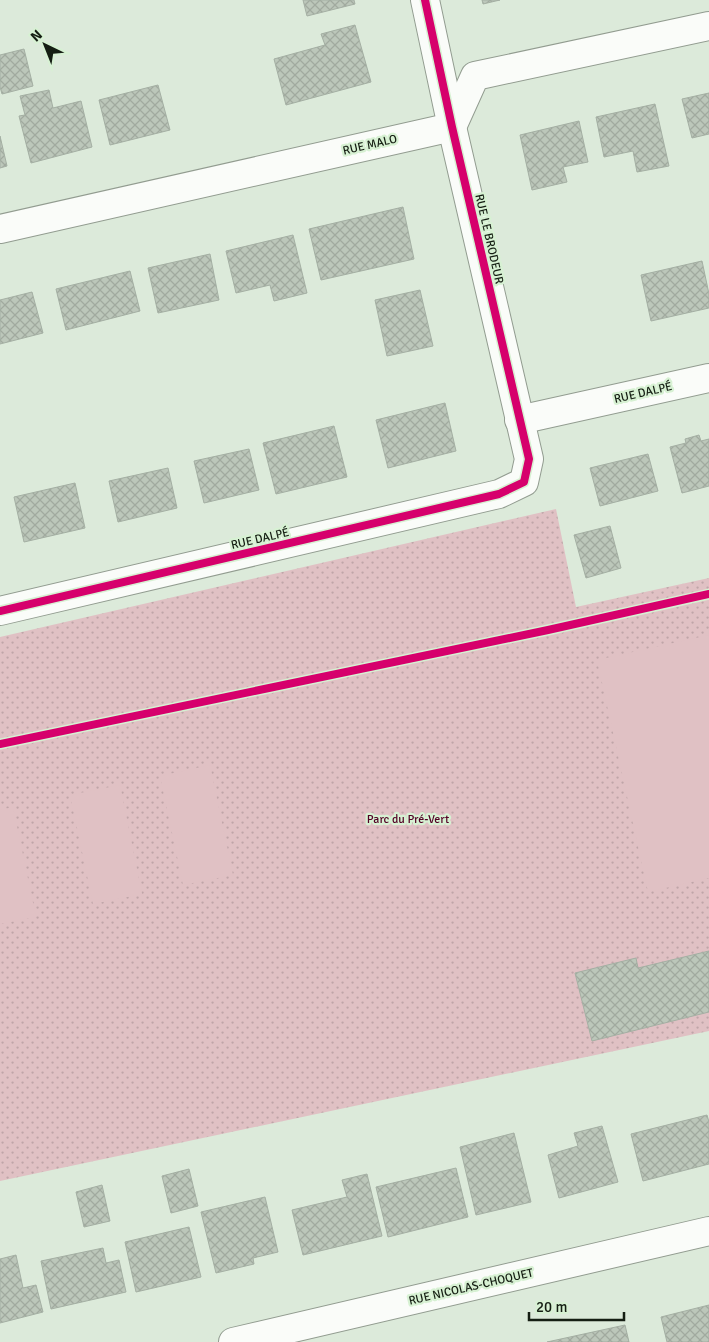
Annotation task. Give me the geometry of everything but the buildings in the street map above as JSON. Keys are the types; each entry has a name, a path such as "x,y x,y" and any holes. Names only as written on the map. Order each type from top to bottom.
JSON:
{"street":[{"name":"RUE LE BRODEUR","path":"425,0 452,127 529,459 524,482"},
{"path":"452,127 475,76 709,26"},
{"name":"RUE MALO","path":"0,229 452,127"},
{"name":"RUE DALPÉ","path":"519,420 709,378"},
{"name":"RUE DALPÉ","path":"0,611 499,494 524,482"},
{"name":"RUE NICOLAS-CHOQUET","path":"245,1341 709,1231"}],"green space":[{"name":"Parc du Pré-Vert","path":"556,509 576,607 709,578 709,1031 0,1181 0,637"},
{"path":"709,635 709,878 648,892 597,660"},
{"path":"210,765 233,875 183,885 160,776"},
{"path":"120,785 142,894 93,904 70,795"},
{"path":"13,807 36,917 0,924 0,810"}],"cycle path":[{"path":"0,611 499,494 524,482 529,459 452,127 425,0"},
{"path":"0,744 548,630 709,594"}]}
